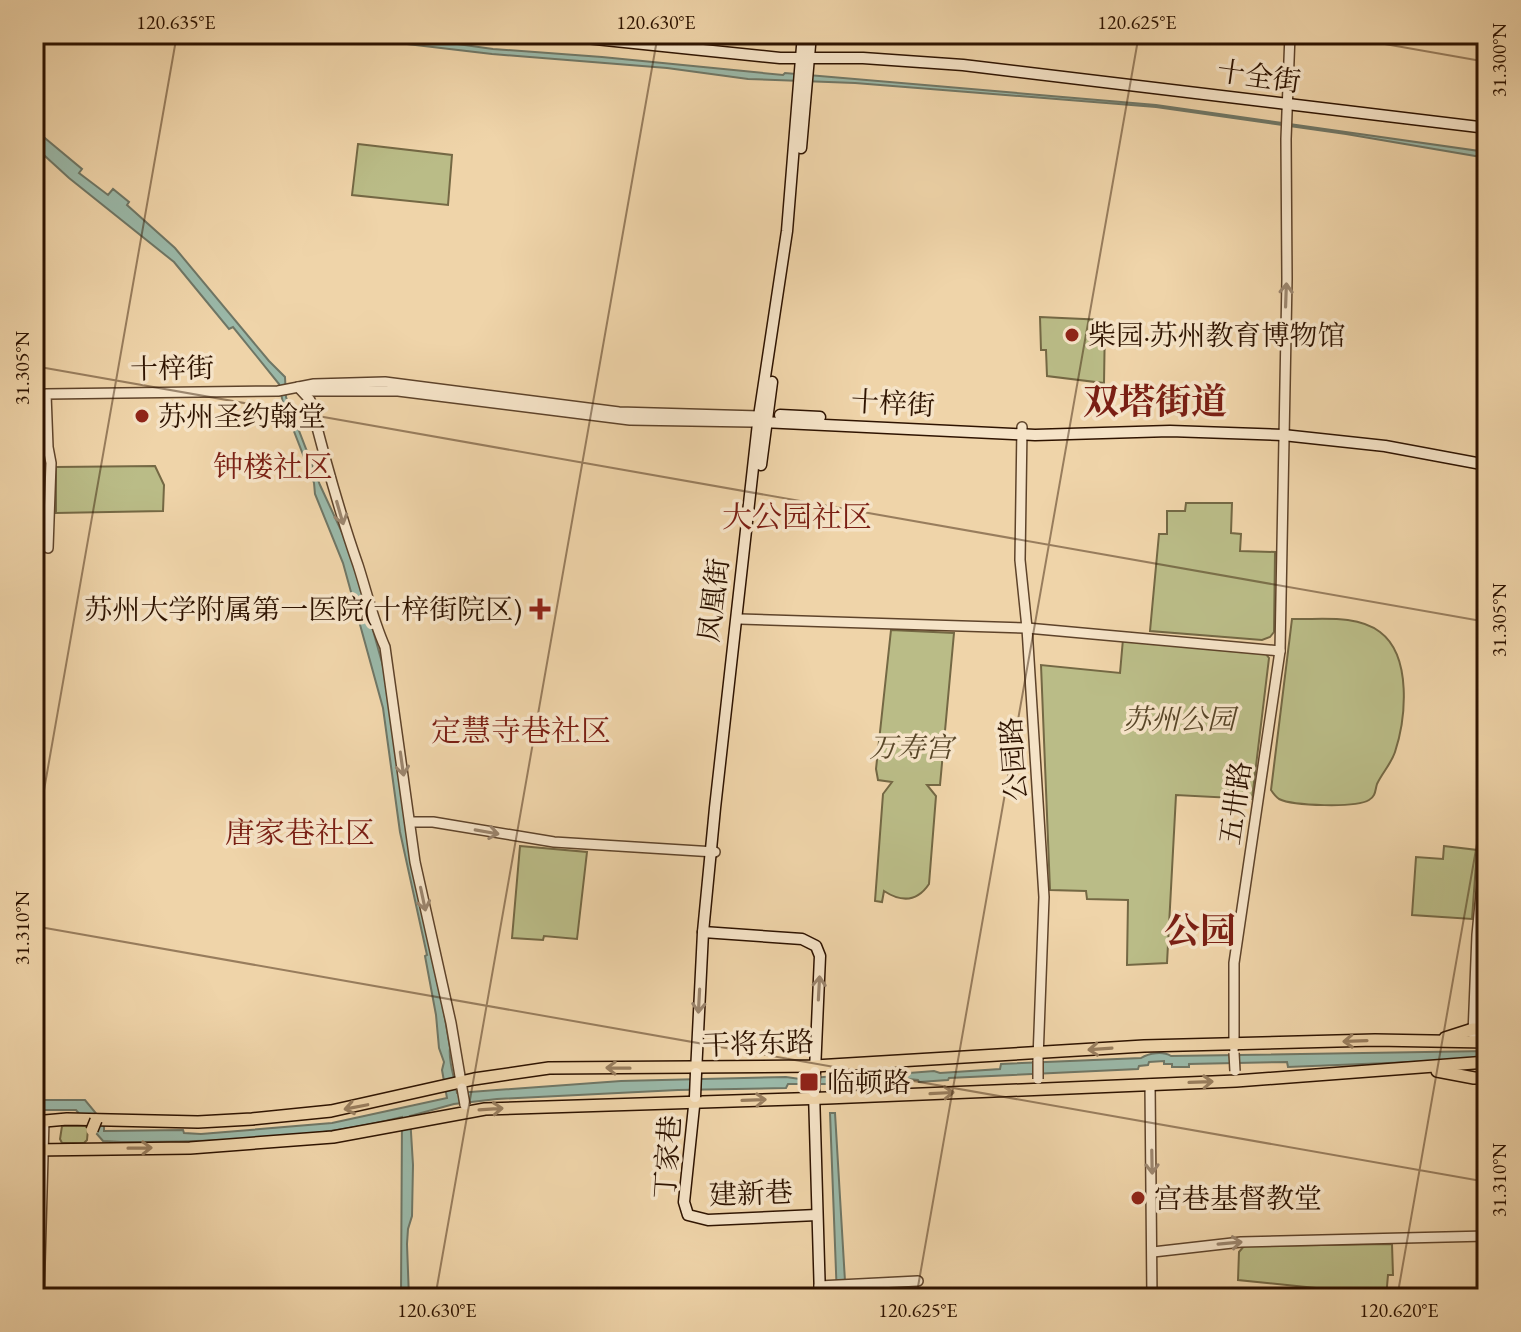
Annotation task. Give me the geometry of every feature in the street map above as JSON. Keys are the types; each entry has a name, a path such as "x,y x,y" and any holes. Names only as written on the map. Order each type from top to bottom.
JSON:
{"main road":[{"name":"十全街","path":"547,34 804,63 863,58 963,65 1487,128"},
{"path":"803,34 804,63"},
{"path":"804,63 811,34"},
{"name":"凤凰街","path":"694,1099 713,852 763,419 790,255 804,63"},
{"name":"凤凰街","path":"713,852 763,419"},
{"name":"十梓街","path":"763,419 1022,431 1171,424 1387,440 1487,458"},
{"name":"十梓街","path":"1284,432 1487,465"},
{"path":"705,932 802,939 814,944 820,956 814,1095 820,1292"},
{"path":"1474,1036 1487,1029"},
{"path":"1474,1036 1487,1042"},
{"name":"干将东路","path":"39,1121 98,1123 252,1119 361,1106 508,1073 549,1068 696,1071 815,1069 1038,1057 1144,1046 1234,1049 1433,1041 1474,1036"},
{"name":"干将东路","path":"39,1150 190,1148 333,1137 414,1122 465,1108 814,1095 832,1098 1038,1084 1150,1084 1487,1062"},
{"path":"1425,1068 1487,1078"},
{"name":"丁家巷","path":"688,1215 684,1202 694,1099"},
{"path":"98,1123 93,1143 98,1149"},
{"name":"建新巷","path":"688,1215 708,1220 817,1215"}],"street":[{"name":"五卅路","path":"1236,1076 1234,963 1280,651 1290,34"},
{"path":"288,390 310,400 342,521 371,615 385,647 415,862 451,1023 465,1108"},
{"name":"十梓街","path":"48,548 51,463 46,394 398,391 630,420 763,419"},
{"name":"公园路","path":"1022,431 1019,535 1044,897 1038,1084"},
{"path":"740,619 1027,628 1280,651"},
{"path":"410,822 433,822 554,842 713,852"},
{"path":"1474,1036 1477,935 1487,831"},
{"path":"1150,1084 1152,1298"},
{"path":"39,1121 39,1298"},
{"path":"1153,1252 1241,1242 1487,1236"},
{"path":"820,1292 834,1285 918,1281"}],"green space":[{"path":"358,144 452,155 448,205 352,195"},
{"name":"柴园·苏州教育博物馆","path":"1040,317 1105,320 1104,383 1047,376 1046,350 1041,350"},
{"path":"155,466 164,485 163,511 56,513 56,467"},
{"path":"1186,503 1232,503 1231,533 1241,534 1240,551 1275,552 1274,632 1270,637 1262,640 1150,631 1159,534 1167,534 1167,511 1185,511"},
{"path":"1292,619 1338,619 1370,626 1390,643 1397,656 1404,688 1399,738 1374,795 1362,803 1297,803 1279,799 1271,790"},
{"name":"万寿宫","path":"891,630 954,633 940,785 927,785 936,796 929,884 919,894 908,898 884,891 882,902 875,901 883,794 892,782 878,780 876,769"},
{"name":"苏州公园","path":"1123,639 1265,653 1269,658 1252,799 1176,795 1167,963 1127,965 1128,900 1087,899 1086,891 1050,890 1041,665 1120,673"},
{"path":"520,846 587,852 577,939 544,936 543,940 512,938"},
{"path":"1444,846 1477,850 1472,919 1412,915 1416,857 1443,859"},
{"path":"62,1126 86,1126 87,1140 84,1143 62,1143"},
{"path":"1392,1244 1393,1275 1388,1275 1386,1298 1325,1298 1325,1289 1238,1280 1239,1252 1244,1246"}],"shaded area":[{"path":"364,34 783,75 1156,105 1486,152 1487,158 1156,107 855,83 748,79 667,68 492,54 373,40"},
{"path":"34,129 82,169 79,173 108,195 113,189 129,202 127,205 175,248 285,377 286,397 320,485 351,552 390,691 457,1093 621,1081 800,1079 883,1072 884,1075 940,1073 1000,1069 1001,1064 1141,1058 1156,1053 1171,1056 1487,1051 1487,1059 1288,1067 1287,1062 1172,1067 1164,1061 1149,1062 1138,1069 919,1082 898,1078 888,1082 835,1083 833,1091 828,1091 828,1084 788,1084 786,1088 678,1090 454,1104 410,1116 413,1165 412,1216 407,1244 409,1298 401,1298 402,1117 298,1135 121,1142 103,1141 76,1110 34,1110 34,1100 85,1100 104,1123 104,1131 183,1130 184,1133 201,1134 332,1123 447,1098 427,955 400,832 383,708 343,563 315,494 314,483 283,403 279,384 174,262 34,146"},
{"path":"830,1113 835,1113 846,1298 837,1298"}],"place":[{"name":"柴园·苏州教育博物馆","path":"1072,335"},
{"name":"苏州圣约翰堂","path":"142,416"},
{"name":"苏州大学附属第一医院(十梓街院区)","path":"540,609"},
{"name":"临顿路","path":"809,1082"},
{"name":"宫巷基督教堂","path":"1138,1198"}],"district":[{"name":"双塔街道","path":"1155,401"},
{"name":"钟楼社区","path":"273,466"},
{"name":"大公园社区","path":"797,516"},
{"name":"定慧寺巷社区","path":"521,730"},
{"name":"唐家巷社区","path":"300,832"},
{"name":"公园","path":"1200,930"}]}
